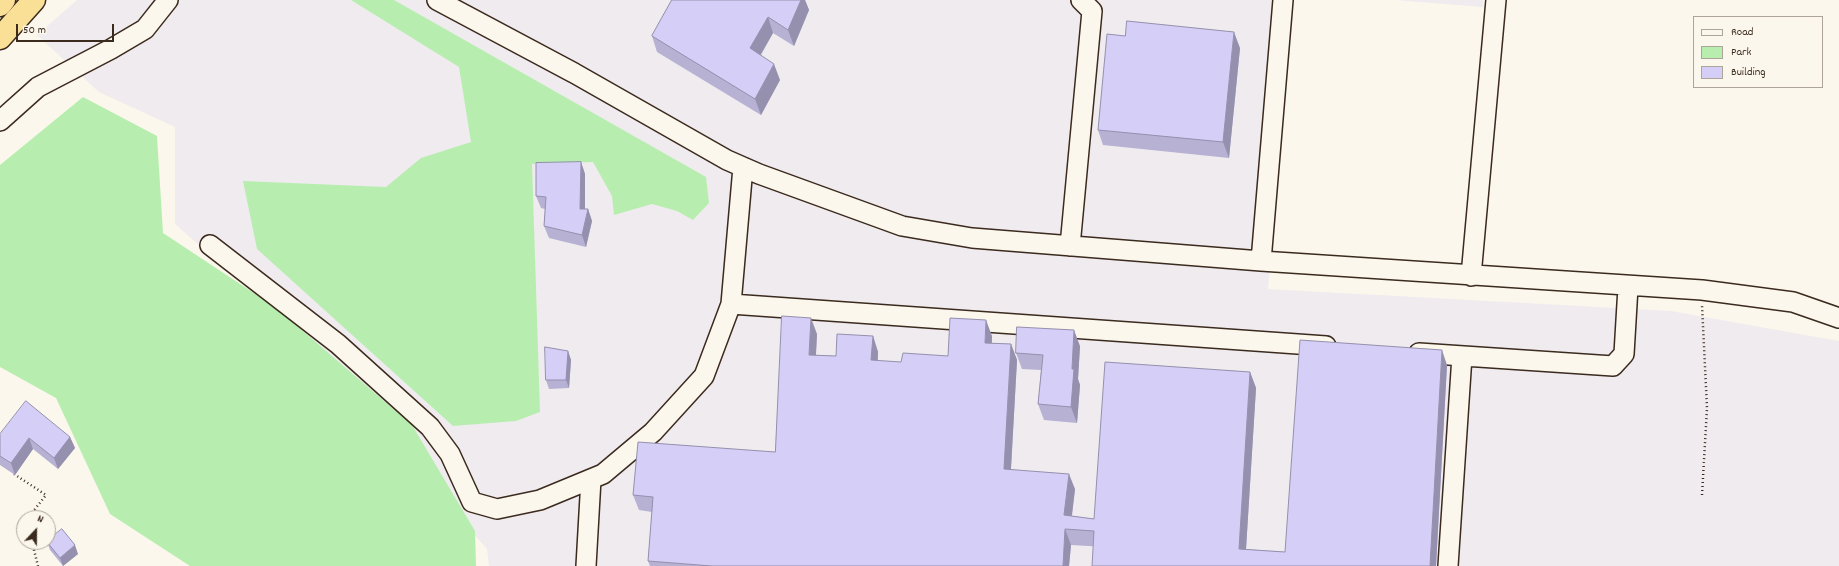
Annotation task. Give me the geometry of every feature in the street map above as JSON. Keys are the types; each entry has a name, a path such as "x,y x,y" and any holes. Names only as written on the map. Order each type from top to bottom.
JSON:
{"highway":[{"path":"0,5 4,0"},
{"path":"0,38 34,0"}],"street":[{"path":"0,121 38,87 111,50 145,29 168,0"},
{"path":"437,0 742,167 902,226 972,238 1070,246 1628,287 1702,290 1793,302 1839,318"},
{"path":"1070,246 1092,11 1081,0"},
{"path":"1261,261 1283,0"},
{"path":"1471,276 1496,0"},
{"path":"210,245 338,344 430,427 450,454 472,502 497,510 540,500 603,474 653,432 704,376 731,304 742,167"},
{"path":"1398,351 1613,366 1624,354 1628,287"},
{"path":"731,304 1343,347"},
{"path":"1448,566 1462,356"},
{"path":"586,566 591,479"}],"path":[{"path":"1702,290 1707,408 1702,495"},
{"path":"10,472 46,494 34,510"},
{"path":"34,550 38,566"}],"shaded area":[{"path":"77,0 1293,0 1268,289 1671,311 1839,341 1839,566 489,566 487,549 297,331 175,224 175,127 99,92 37,35"},
{"path":"1395,0 1483,0 1483,7"}],"green space":[{"path":"351,0 394,0 706,177 709,203 693,220 677,211 652,204 614,215 612,196 593,162 532,164 540,412 516,421 453,426 257,249 243,181 386,187 421,158 471,142 459,67"},
{"path":"83,97 157,136 163,233 275,307 412,425 475,531 476,566 190,566 110,514 56,398 0,367 0,165"}],"building":[{"path":"672,0 801,0 788,30 768,17 750,48 774,64 755,99 652,36"},
{"path":"1127,21 1234,32 1223,142 1098,130 1107,34 1125,36"},
{"path":"581,162 580,209 588,209 582,235 544,226 546,197 536,196 536,163"},
{"path":"782,316 811,318 809,355 836,356 837,334 873,336 871,360 901,362 903,353 948,356 950,318 986,320 985,343 1011,344 1004,469 1069,474 1064,515 1094,519 1105,362 1250,372 1239,549 1285,552 1300,340 1442,350 1430,566 1092,566 1094,531 1065,529 1063,566 712,566 648,561 653,497 633,495 638,442 775,452"},
{"path":"1017,327 1074,330 1072,369 1074,369 1071,407 1038,404 1043,355 1016,353"},
{"path":"545,347 568,351 566,380 546,380"},
{"path":"26,401 70,437 54,458 29,438 11,463 0,456 0,434"},
{"path":"62,529 75,545 60,558 54,550 56,550 56,534"}]}
